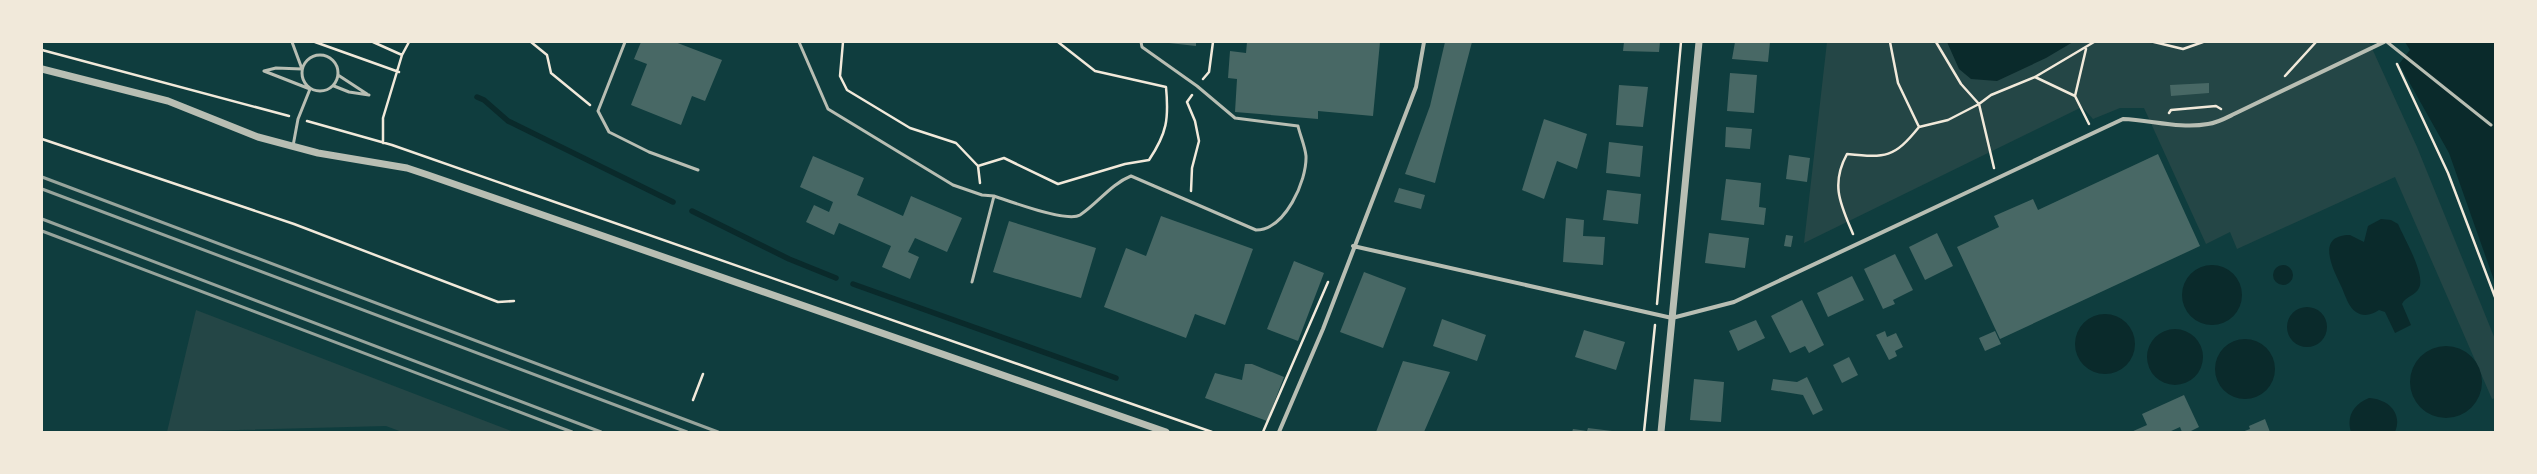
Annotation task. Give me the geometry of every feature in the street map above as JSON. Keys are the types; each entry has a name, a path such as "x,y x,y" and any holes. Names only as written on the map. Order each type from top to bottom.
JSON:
{"street":[{"path":"1279,432 1323,328 1416,87 1424,42"},
{"path":"1661,432 1698,42"},
{"path":"1354,246 1656,316 1672,318 1734,302 2094,134 2123,119 2164,122 2184,126 2209,124 2234,114 2384,42"},
{"path":"42,69 168,101 258,137 348,159 407,168 1166,432"}],"lane":[{"path":"292,42 302,69 304,82 310,89"},
{"path":"625,42 598,112 609,132 649,152 698,170"},
{"path":"799,42 828,109 953,185 982,195 994,196 1064,217 1078,216 1121,180 1131,176 1256,230 1265,230 1283,217 1298,193 1306,157 1298,126 1235,118 1198,86 1142,47 1141,42"},
{"path":"2387,42 2491,125"},
{"path":"313,56 325,56 335,63 338,75 334,86 324,91 310,89 264,71 276,68 302,69 308,60 313,56"},
{"path":"334,86 348,92 369,95 338,75"},
{"path":"293,146 298,119 310,89"},
{"path":"972,282 994,196"}],"path":[{"path":"315,42 398,72"},
{"path":"373,42 402,54"},
{"path":"384,143 383,118 398,72 402,54 408,42"},
{"path":"531,42 547,55 551,73 598,112"},
{"path":"843,42 840,76 847,90 910,128 956,143 978,166 982,195"},
{"path":"978,166 1004,158 1058,184 1125,164 1149,160 1159,146 1169,115 1166,87 1095,71 1058,42"},
{"path":"1190,202 1192,168 1199,141 1195,121 1187,102 1209,72 1213,42"},
{"path":"1644,432 1681,42"},
{"path":"1890,42 1898,83 1919,127"},
{"path":"1936,42 1961,84 1979,104 1996,180"},
{"path":"1858,245 1838,197 1839,168 1847,154 1877,157 1902,148 1919,127 1948,120 1979,104 1991,95 2035,77 2094,42"},
{"path":"2154,42 2183,49 2203,42"},
{"path":"2284,77 2316,42"},
{"path":"2075,96 2086,48"},
{"path":"2396,62 2448,173 2495,297"},
{"path":"2035,77 2075,96 2094,134"},
{"path":"2164,122 2171,110 2216,106"},
{"path":"42,139 294,224 498,302 514,301"},
{"path":"693,400 703,374"}],"shaded area":[{"path":"1827,42 2368,42 2417,147 2495,339 2495,398 2492,399 2395,177 2237,249 2230,232 2206,244 2144,108 2120,108 2093,119 2082,107 1804,243"},
{"path":"1947,42 2073,42 2046,58 1997,81 1971,79 1959,69"},
{"path":"2405,42 2495,42 2495,283 2449,153 2399,64 2410,50"},
{"path":"2381,219 2391,220 2398,224 2420,274 2419,288 2402,304 2411,325 2395,333 2385,312 2379,310 2365,315 2359,314 2351,308 2335,273 2330,255 2332,241 2339,237 2350,235 2364,242 2368,226"},
{"path":"2212,265 2229,270 2237,278 2242,295 2237,312 2229,320 2212,325 2195,320 2187,312 2182,295 2187,278 2195,270"},
{"path":"2283,265 2290,268 2293,275 2290,282 2283,285 2276,282 2273,275 2276,268"},
{"path":"2303,307 2311,307 2318,310 2324,316 2327,327 2324,338 2318,344 2311,347 2303,347 2296,344 2290,338 2287,331 2287,323 2290,316 2296,310"},
{"path":"196,310 514,432 402,432 386,426 167,432"},
{"path":"2099,314 2111,314 2122,319 2130,327 2135,338 2133,356 2122,369 2111,374 2099,374 2088,369 2080,361 2075,350 2075,338 2080,327 2088,319"},
{"path":"2175,329 2186,331 2195,337 2201,346 2203,357 2201,368 2195,377 2186,383 2175,385 2164,383 2155,377 2149,368 2147,357 2149,346 2155,337 2164,331"},
{"path":"2239,339 2251,339 2267,347 2273,357 2275,369 2273,381 2267,391 2251,399 2239,399 2223,391 2215,375 2215,363 2223,347"},
{"path":"2446,346 2466,352 2476,362 2482,382 2476,402 2466,412 2446,418 2426,412 2416,402 2410,382 2416,362 2426,352"},
{"path":"2369,398 2382,401 2392,408 2397,419 2395,432 2351,432 2350,421 2352,411 2355,407"}],"building":[{"path":"641,42 675,42 722,60 705,101 692,96 681,125 631,105 647,64 634,59"},
{"path":"1160,42 1196,42 1196,46"},
{"path":"1247,42 1380,42 1373,116 1318,111 1318,119 1235,112 1237,79 1228,78 1230,51 1246,53"},
{"path":"1445,42 1472,42 1435,183 1405,174 1430,106"},
{"path":"1624,42 1660,42 1659,52 1623,51"},
{"path":"1735,42 1770,42 1768,62 1732,59"},
{"path":"1730,73 1757,75 1754,113 1727,111"},
{"path":"2209,83 2209,93 2171,96 2170,85"},
{"path":"1619,85 1648,87 1643,127 1616,125"},
{"path":"1544,119 1587,134 1577,169 1557,161 1544,199 1522,190"},
{"path":"1726,127 1752,129 1750,149 1725,147"},
{"path":"1609,142 1643,146 1640,177 1606,173"},
{"path":"2158,154 2200,246 2000,339 1957,247 1999,227 1994,216 2033,199 2038,210"},
{"path":"1789,155 1810,158 1807,182 1786,179"},
{"path":"813,156 864,178 857,195 903,216 911,196 962,218 947,252 915,238 908,252 919,257 910,279 882,267 891,246 839,223 834,235 806,222 814,205 829,212 833,202 800,187"},
{"path":"1726,179 1761,183 1759,207 1766,208 1764,225 1721,220"},
{"path":"1399,188 1425,195 1421,209 1394,202"},
{"path":"1607,190 1641,194 1638,224 1603,220"},
{"path":"1161,216 1253,249 1225,325 1195,314 1186,338 1104,307 1126,248 1146,256"},
{"path":"1566,218 1584,220 1583,236 1605,237 1603,265 1563,262"},
{"path":"1009,221 1096,248 1081,298 993,272"},
{"path":"1709,233 1749,238 1745,268 1705,263"},
{"path":"1937,233 1953,266 1925,280 1909,247"},
{"path":"1786,235 1793,236 1791,247 1784,246"},
{"path":"1895,254 1913,290 1893,300 1895,304 1883,309 1864,269"},
{"path":"1294,261 1324,273 1298,341 1267,329"},
{"path":"1364,272 1406,288 1383,348 1340,332"},
{"path":"1852,276 1864,300 1828,317 1817,293"},
{"path":"1802,300 1824,345 1809,353 1805,346 1790,353 1771,316"},
{"path":"1442,319 1486,335 1477,361 1433,346"},
{"path":"1756,320 1765,338 1738,351 1729,331"},
{"path":"1584,330 1625,342 1616,370 1575,357"},
{"path":"1885,331 1887,337 1896,333 1903,347 1895,351 1897,356 1889,360 1876,335"},
{"path":"1995,331 2001,344 1985,351 1979,338"},
{"path":"1849,357 1858,375 1842,383 1833,365"},
{"path":"1403,361 1450,372 1424,432 1376,432"},
{"path":"1245,364 1252,364 1284,377 1267,421 1205,398 1215,373 1242,380"},
{"path":"1807,377 1823,410 1813,415 1803,395 1771,390 1773,379 1797,382"},
{"path":"1694,379 1724,382 1721,422 1690,420"},
{"path":"2184,395 2199,427 2189,432 2182,432 2180,427 2169,432 2131,432 2147,425 2142,414"},
{"path":"2265,419 2270,432 2242,432 2250,429 2249,426"},
{"path":"1588,428 1612,432 1572,432 1573,429 1587,431"}],"waterway":[{"path":"477,97 484,100 508,121 673,202"},
{"path":"692,211 789,259 836,278"},
{"path":"853,284 1116,378"}],"railway":[{"path":"42,177 718,432"},
{"path":"42,189 687,432"},
{"path":"42,219 601,432"},
{"path":"42,231 572,432"}]}
